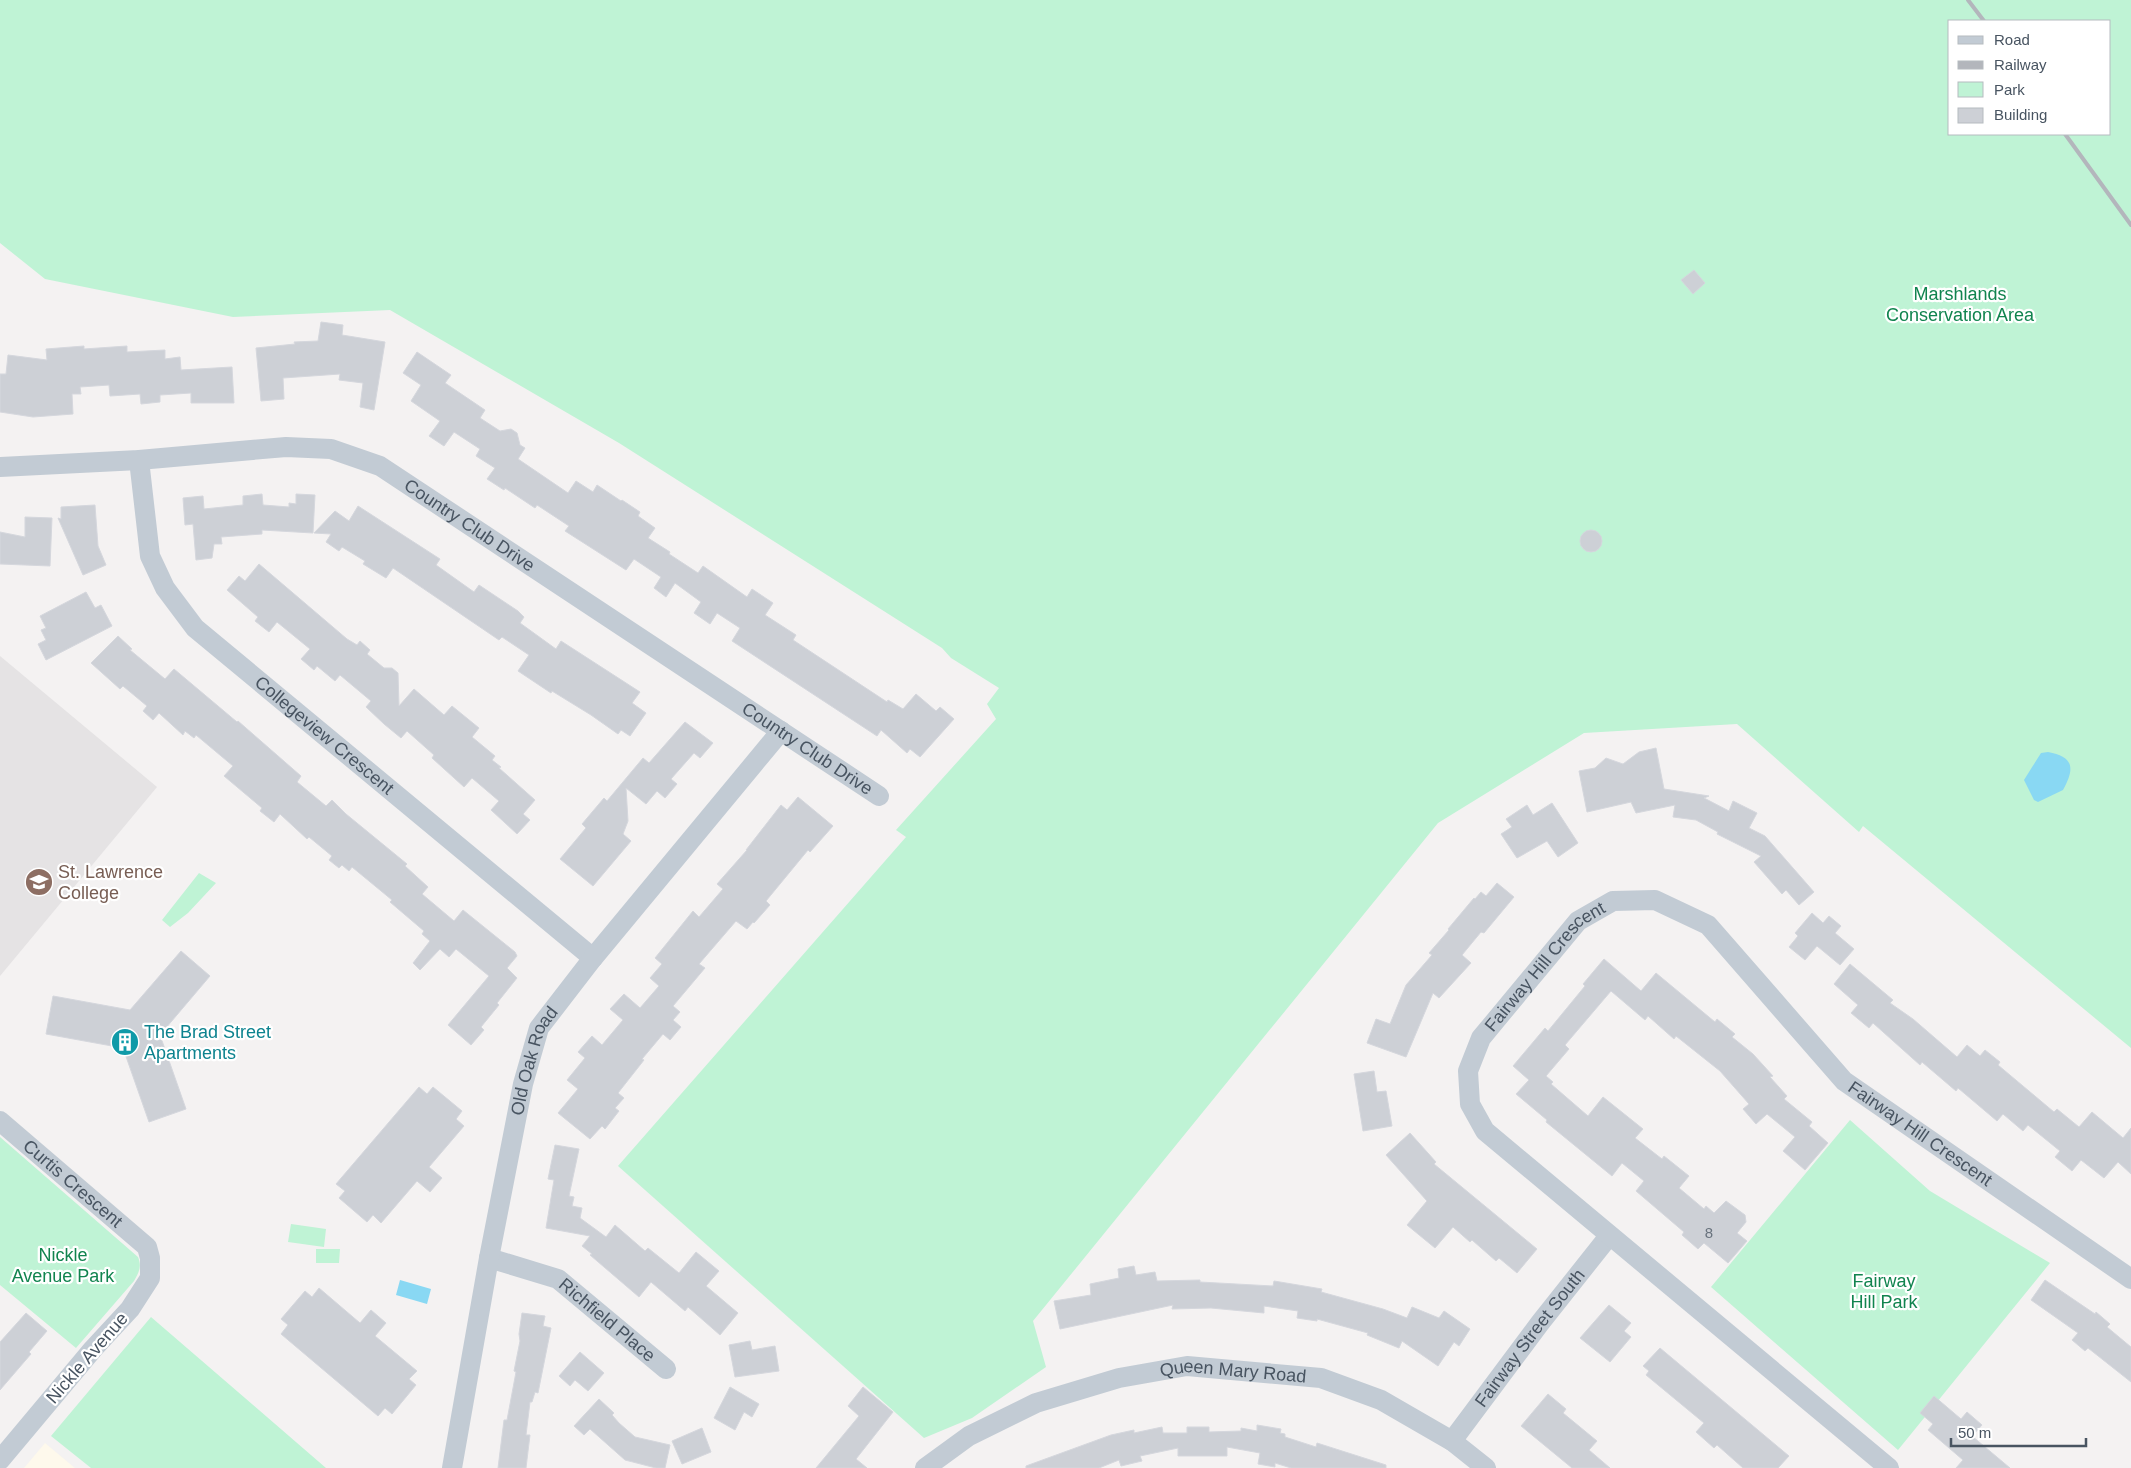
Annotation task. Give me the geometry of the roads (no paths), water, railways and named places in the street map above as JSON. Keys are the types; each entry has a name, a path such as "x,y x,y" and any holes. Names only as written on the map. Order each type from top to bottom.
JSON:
{"street":[{"name":"Country Club Drive","path":"0,467 139,460 286,447 331,449 380,466 879,796"},
{"name":"Collegeview Crescent","path":"139,460 150,556 165,588 195,628 593,958"},
{"name":"Old Oak Road","path":"452,1468 489,1258 523,1084 539,1028 593,958 780,731"},
{"name":"Fairway Hill Crescent","path":"1889,1468 1485,1131 1470,1104 1468,1071 1481,1038 1578,921 1613,901 1655,900 1708,925 1844,1081 2131,1280"},
{"name":"Curtis Crescent","path":"0,1121 147,1247"},
{"name":"Fairway Street South","path":"1452,1441 1540,1323 1609,1236"},
{"name":"Nickle Avenue","path":"0,1460 93,1349 130,1309 150,1278 150,1258 147,1247"},
{"name":"Richfield Place","path":"489,1258 558,1279 666,1369"},
{"name":"Queen Mary Road","path":"925,1468 969,1436 1036,1403 1119,1378 1187,1366 1321,1378 1381,1400 1452,1441 1486,1468"}],"water":[{"path":"2041,753 2057,754 2067,760 2070,765 2069,775 2063,790 2038,802 2034,800 2024,780"},
{"path":"400,1280 431,1289 427,1304 396,1295"}],"railway":[{"path":"1968,0 1983,20"},
{"path":"2066,135 2131,225"}],"place":[{"name":"St. Lawrence College","path":"39,882"},
{"name":"The Brad Street Apartments","path":"125,1042"}],"park label":[{"name":"Marshlands Conservation Area","path":"1960,304"},
{"name":"Nickle Avenue Park","path":"63,1265"},
{"name":"Fairway Hill Park","path":"1884,1291"}]}
